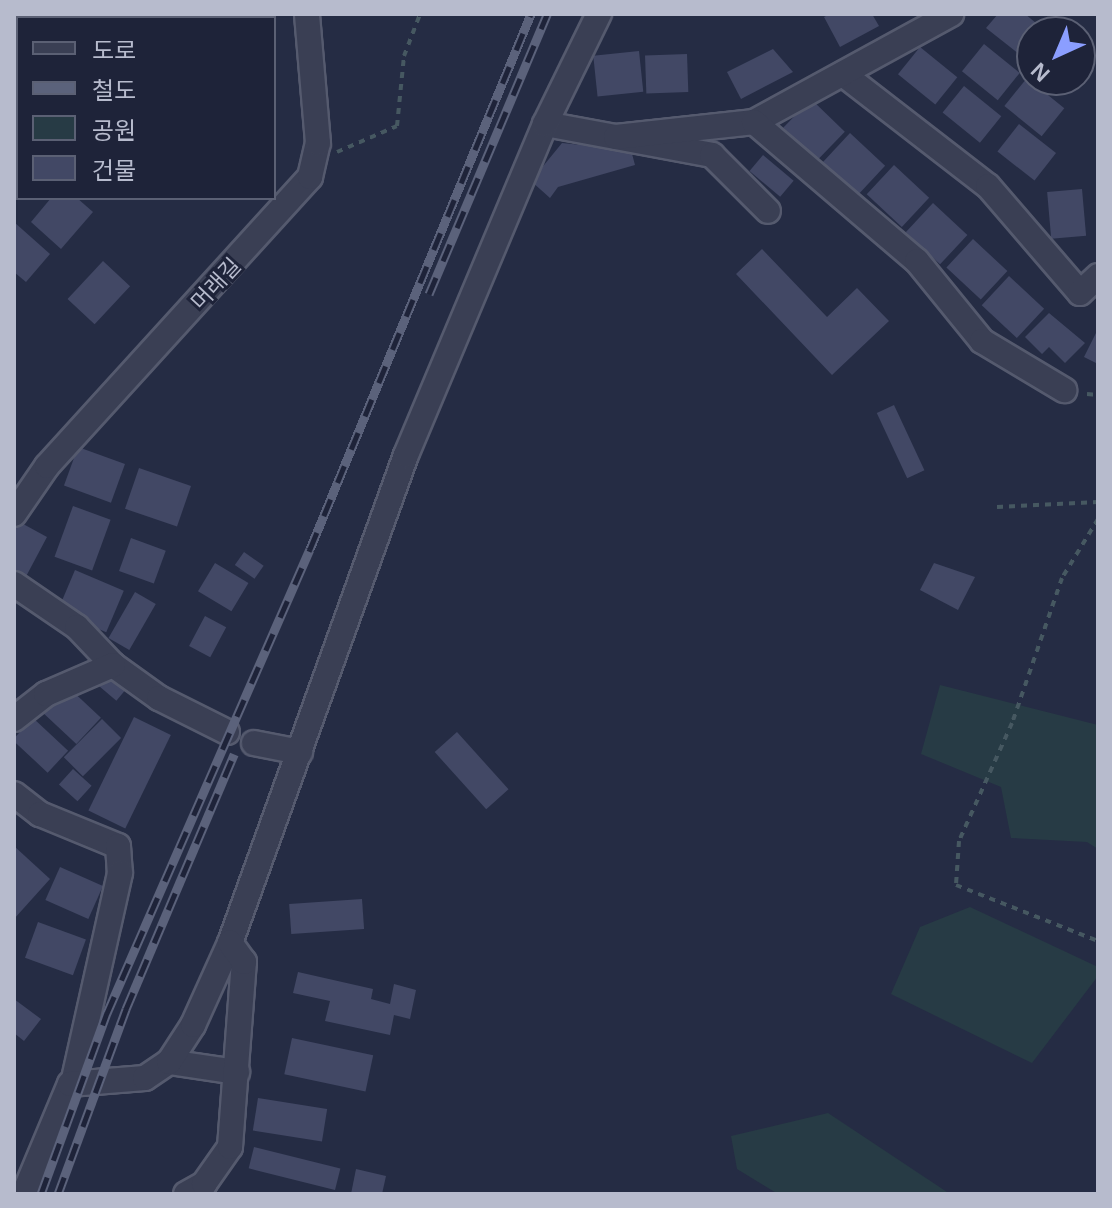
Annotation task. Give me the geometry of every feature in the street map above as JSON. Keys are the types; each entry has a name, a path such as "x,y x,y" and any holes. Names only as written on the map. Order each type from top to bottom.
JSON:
{"street":[{"path":"307,14 316,159"},
{"path":"73,1084 145,1078 169,1062 230,943 406,455 545,124 599,14"},
{"path":"616,137 754,122 951,14"},
{"path":"843,74 988,186 1080,293 1098,276"},
{"path":"754,122 917,261 982,341 1064,390"},
{"path":"545,124 712,155 768,211"},
{"name":"머래길","path":"14,514 47,466 281,213 316,159"},
{"path":"14,584 77,627 113,665 159,698 227,732"},
{"path":"14,719 46,694 113,665"},
{"path":"254,743 300,752"},
{"path":"14,794 40,814 118,846 120,873 73,1084 24,1194"},
{"path":"186,1194 204,1184 230,1147 244,962 230,943"},
{"path":"169,1062 237,1072"}],"path":[{"path":"316,159 397,126 404,56 420,14"},
{"path":"997,507 1098,502"},
{"path":"1098,519 1062,578 1012,723 959,841 956,885 1098,941"}],"green space":[{"path":"940,685 1098,725 1098,849 1087,842 1011,838 1001,787 921,754"},
{"path":"970,907 1098,967 1098,976 1032,1063 891,994 920,927"},
{"path":"828,1113 950,1194 778,1194 737,1169 731,1136"}],"building":[{"path":"830,14 872,14 879,26 840,47 824,17"},
{"path":"998,14 1027,16 1016,16 1016,52 986,28"},
{"path":"984,44 1016,70 1016,78 998,100 962,71"},
{"path":"920,47 957,77 935,104 898,74"},
{"path":"773,49 793,72 741,99 727,72"},
{"path":"639,51 643,92 598,97 593,56"},
{"path":"687,54 688,92 646,93 645,55"},
{"path":"964,86 1001,116 980,143 943,112"},
{"path":"1016,92 1016,96 1049,96 1064,108 1042,136 1004,106"},
{"path":"811,99 845,132 817,160 783,128"},
{"path":"1019,124 1056,153 1034,181 997,152"},
{"path":"850,133 885,166 858,195 823,162"},
{"path":"562,143 631,150 635,165 558,187 550,198 531,181"},
{"path":"763,155 794,181 780,197 750,171"},
{"path":"894,165 929,198 902,227 867,194"},
{"path":"1082,189 1086,236 1051,239 1047,192"},
{"path":"49,200 79,200 93,212 61,249 31,222"},
{"path":"933,203 967,235 940,264 906,232"},
{"path":"14,222 50,254 26,282 14,272"},
{"path":"973,239 1007,271 981,300 946,268"},
{"path":"762,249 827,317 857,288 889,321 832,375 736,274"},
{"path":"103,261 130,286 95,324 68,299"},
{"path":"1009,276 1044,309 1017,338 982,305"},
{"path":"1049,313 1085,343 1065,363 1049,347 1042,354 1025,337"},
{"path":"1098,329 1098,364 1084,357"},
{"path":"894,405 924,470 907,478 877,413"},
{"path":"78,447 125,464 111,503 64,486"},
{"path":"139,468 191,486 177,527 125,509"},
{"path":"73,506 111,520 92,570 55,557"},
{"path":"14,519 47,537 22,584 14,580"},
{"path":"131,538 166,551 154,584 119,571"},
{"path":"244,552 264,566 254,579 235,565"},
{"path":"215,563 248,583 231,611 198,591"},
{"path":"934,563 975,577 958,610 920,590"},
{"path":"75,570 124,591 106,632 57,611"},
{"path":"135,592 156,604 129,650 108,638"},
{"path":"205,616 226,627 210,657 189,646"},
{"path":"112,667 131,683 116,701 97,685"},
{"path":"68,687 101,718 76,744 43,713"},
{"path":"134,717 171,735 125,828 88,810"},
{"path":"33,718 68,751 48,773 14,741"},
{"path":"102,719 121,738 83,776 64,757"},
{"path":"457,732 509,789 486,809 435,752"},
{"path":"73,769 92,786 78,801 59,785"},
{"path":"14,846 50,879 14,919"},
{"path":"60,867 103,886 88,919 45,900"},
{"path":"362,899 364,929 291,934 289,904"},
{"path":"38,922 86,939 73,975 25,958"},
{"path":"298,972 373,989 371,999 390,1004 394,984 416,990 410,1019 394,1015 390,1035 325,1021 330,1001 293,993"},
{"path":"14,999 41,1019 24,1041 14,1033"},
{"path":"292,1038 373,1055 365,1091 284,1074"},
{"path":"258,1098 327,1109 322,1142 253,1131"},
{"path":"254,1147 340,1169 335,1190 249,1168"},
{"path":"356,1169 386,1176 382,1194 351,1194"}],"railway":[{"path":"41,1194 107,1013 310,549 531,14"},
{"path":"429,294 547,14"},
{"path":"58,1194 126,1009 234,754"}]}
